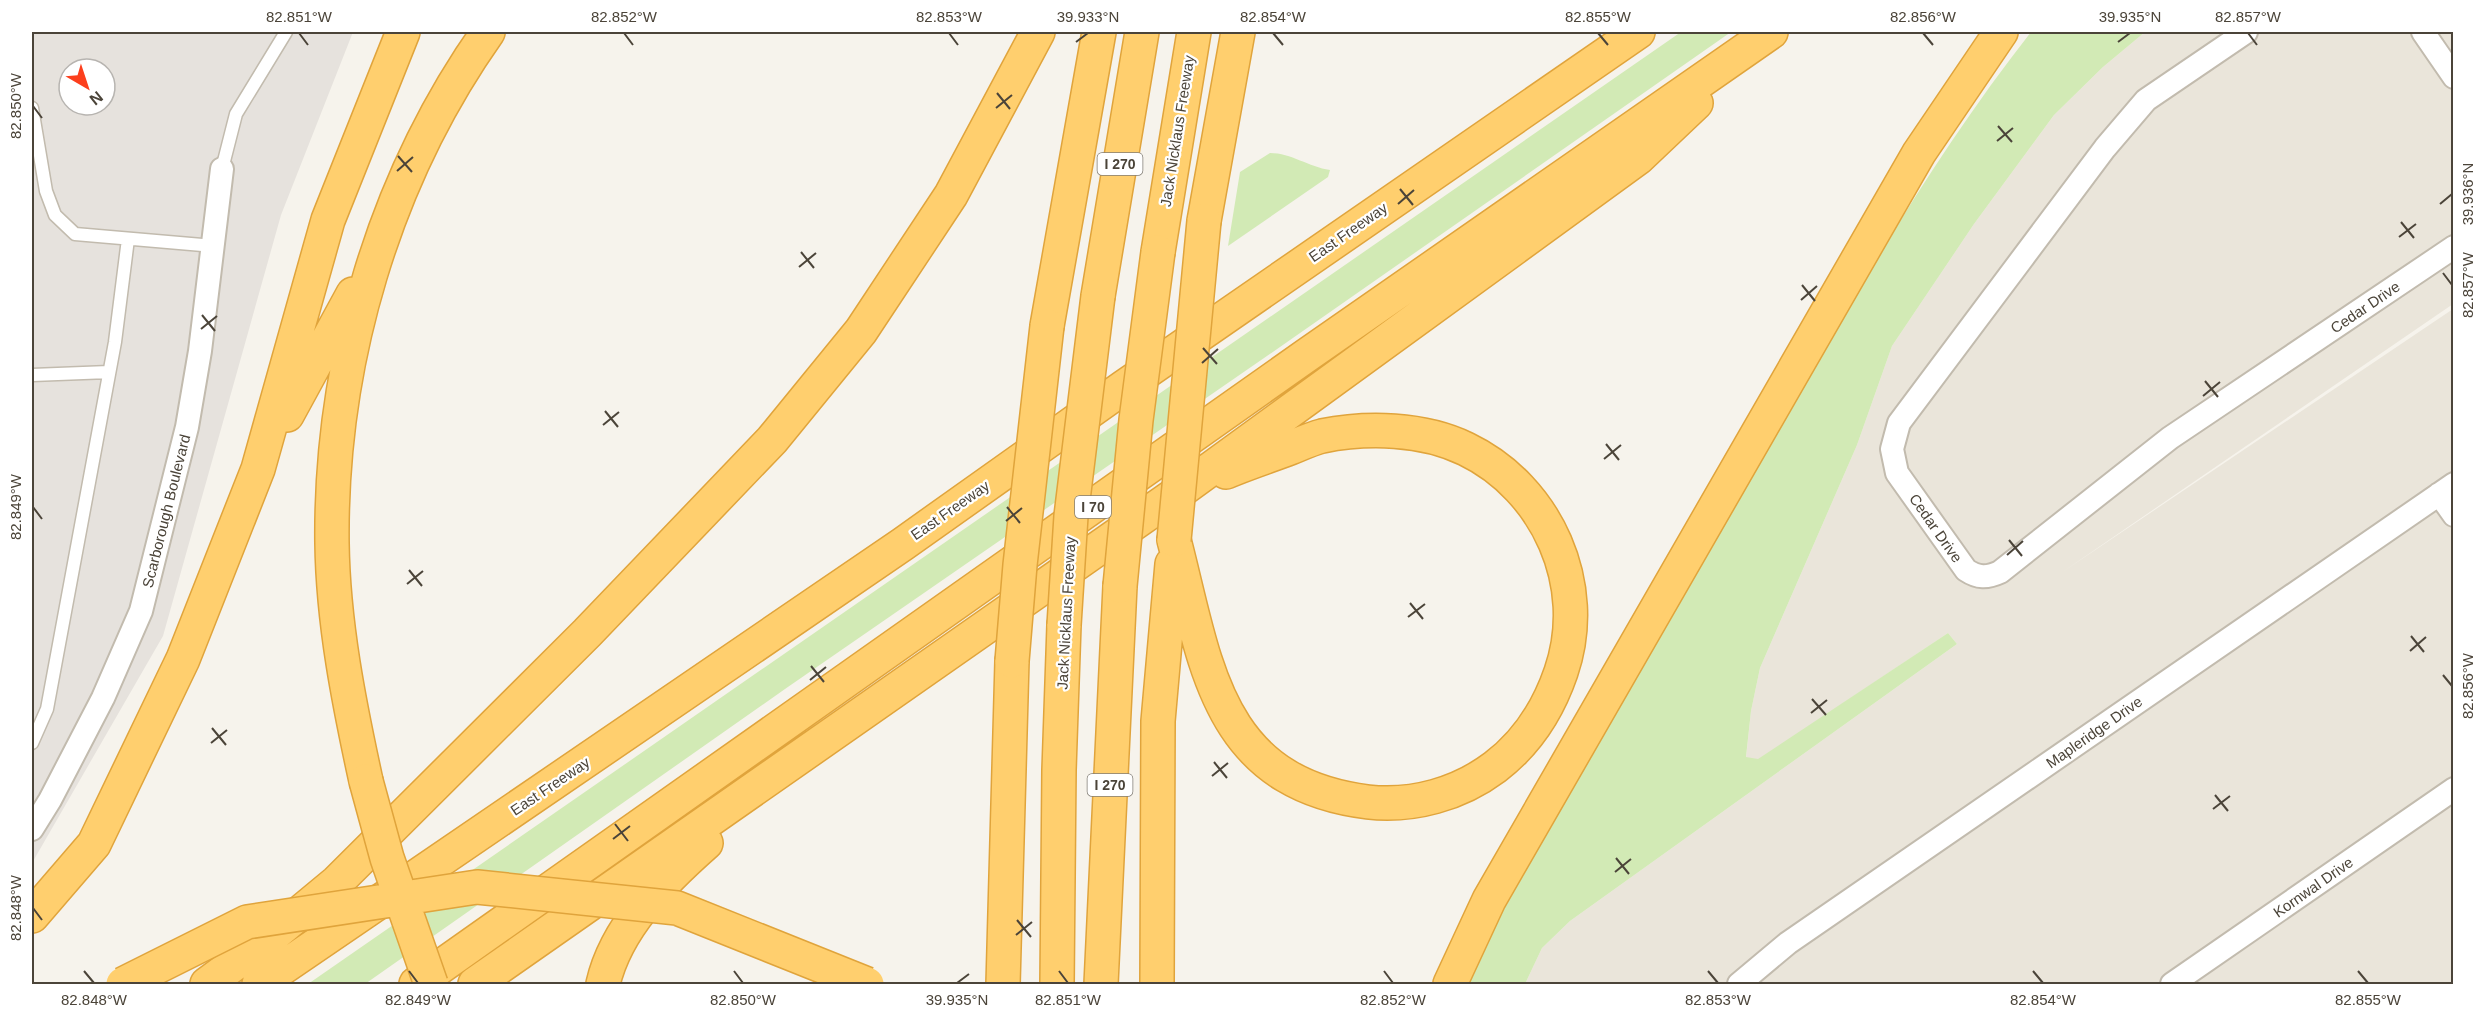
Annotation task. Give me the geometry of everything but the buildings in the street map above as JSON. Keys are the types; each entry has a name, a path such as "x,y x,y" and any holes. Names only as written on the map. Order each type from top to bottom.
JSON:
{"highway":[{"path":"32,916 93,844 183,659 258,469 328,220 402,32"},
{"path":"431,984 387,858 366,781 344,664 332,544 341,408 356,324 382,239 409,169 444,101 488,32"},
{"path":"207,984 267,940 337,882 587,633 772,440 861,331 951,195 1038,32"},
{"path":"1003,984 1012,661 1020,565 1047,326 1099,32"},
{"name":"Jack Nicklaus Freeway","path":"1057,984 1059,782 1064,625 1071,516 1098,296 1142,32"},
{"name":"Jack Nicklaus Freeway","path":"1101,984 1120,586 1136,420 1158,252 1194,32"},
{"path":"1157,984 1158,721 1204,221 1238,32"},
{"name":"East Freeway","path":"259,984 893,551 1124,387 1638,32"},
{"path":"474,984 820,745 1183,489 1638,158 1772,32"},
{"name":"I 70","path":"416,984 1298,362 1772,32"},
{"path":"1450,984 1489,900 1913,164 2001,32"},
{"path":"258,469 382,239"},
{"path":"1174,540 1206,669 1227,715 1254,751 1271,767 1317,792 1352,800 1394,803 1421,800 1468,784 1505,760 1527,738 1544,714 1556,689 1571,628 1568,587 1559,550 1539,512 1516,484 1494,466 1463,447 1419,433 1357,432 1320,436 1183,489"},
{"path":"603,984 613,951 655,893 700,848 820,745"},
{"path":"123,984 246,922 477,887 677,908 867,984"},
{"path":"995,984 1005,922"}],"street":[{"name":"Cedar Drive","path":"2246,32 2146,100 2105,148 1899,423 1892,449 1897,473 1966,570 1979,577 2000,573 2170,438 2454,247"},
{"path":"2422,32 2454,77"},
{"name":"Scarborough Boulevard","path":"32,829 50,800 103,698 141,611 187,427 214,246 222,169"},
{"path":"2446,489 2454,515"},
{"name":"Mapleridge Drive","path":"1738,984 1788,943 2446,489"},
{"name":"Kornwal Drive","path":"2172,984 2454,789"}],"lane":[{"path":"222,169 236,114 286,32"},
{"path":"32,108 46,191 55,215 75,234 214,246"},
{"path":"32,743 47,709 109,372 128,239"},
{"path":"32,375 109,372"}],"shaded area":[{"path":"32,32 353,32 281,215 163,636 32,863"},
{"path":"2145,32 2453,32 2453,304 2061,573 2453,309 2453,984 1525,984 1542,948 1570,921 1957,644 1948,633 1758,760 1746,758 1751,711 1760,668 1857,445 1892,346 1974,224 2054,115 2103,67"}],"green space":[{"path":"1681,32 1731,32 785,689 365,984 308,984"},
{"path":"2031,32 2145,32 2103,67 2054,115 1974,224 1892,346 1857,445 1760,668 1751,711 1746,757 1758,759 1948,633 1957,644 1570,921 1542,948 1525,984 1461,984 1873,265 1949,146"},
{"path":"1270,153 1285,155 1330,170 1328,177 1228,246 1240,172"}]}
